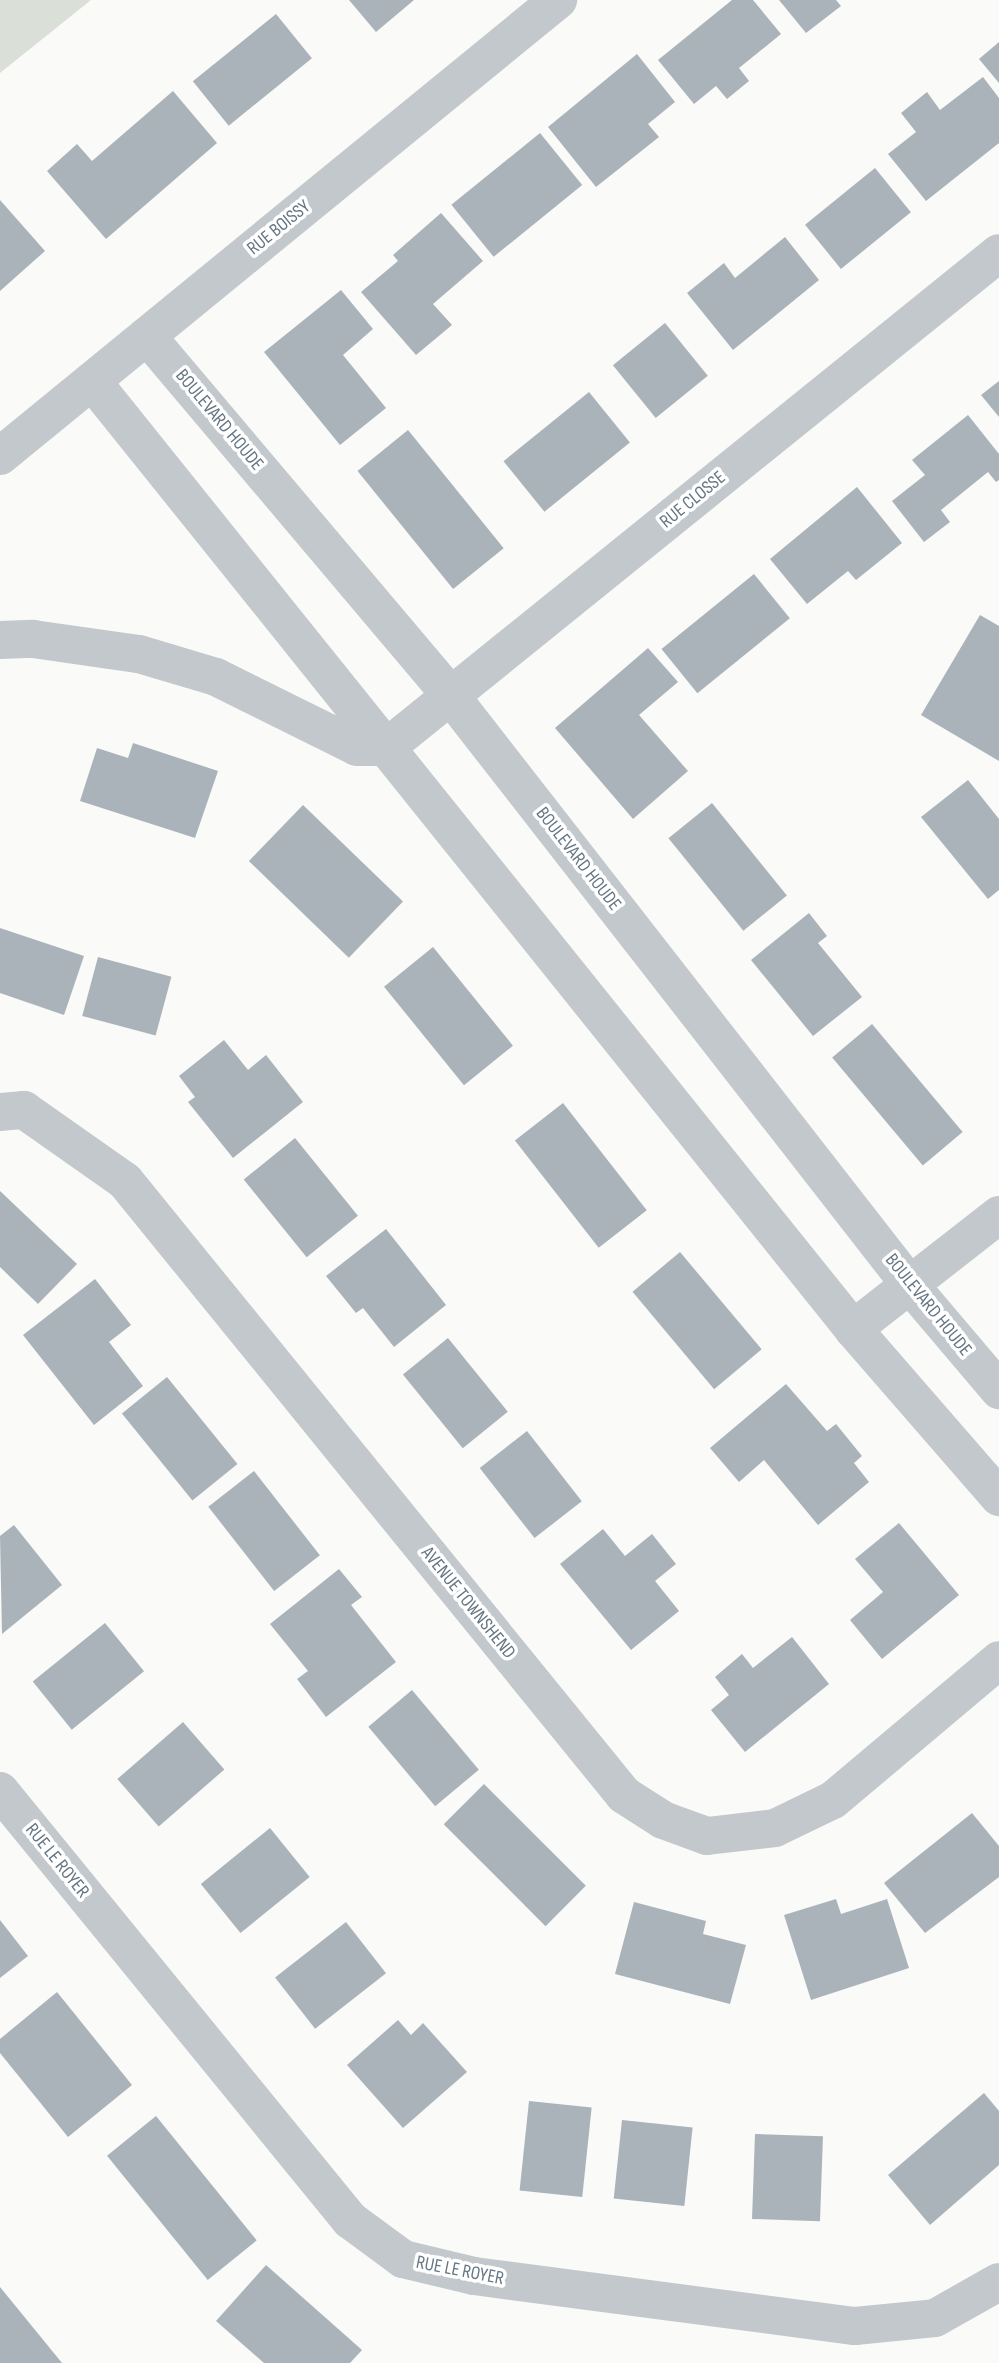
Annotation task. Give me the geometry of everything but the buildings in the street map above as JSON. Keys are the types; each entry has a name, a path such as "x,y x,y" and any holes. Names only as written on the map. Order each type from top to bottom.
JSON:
{"street":[{"name":"RUE BOISSY","path":"0,456 558,0"},
{"name":"RUE CLOSSE","path":"387,747 999,253"},
{"name":"BOULEVARD HOUDE","path":"147,336 450,695 910,1285 999,1390"},
{"path":"92,381 853,1329 999,1497"},
{"path":"0,640 33,639 139,654 216,677 357,747 387,747"},
{"name":"AVENUE TOWNSHEND","path":"0,1112 24,1110 125,1181 624,1795 663,1820 707,1836 775,1828 833,1800 999,1660"},
{"path":"853,1329 999,1215"},
{"name":"RUE LE ROYER","path":"0,1791 350,2220 403,2259 474,2276 855,2326 935,2318 999,2282"}],"shaded area":[{"path":"0,0 91,0 0,73"}]}
